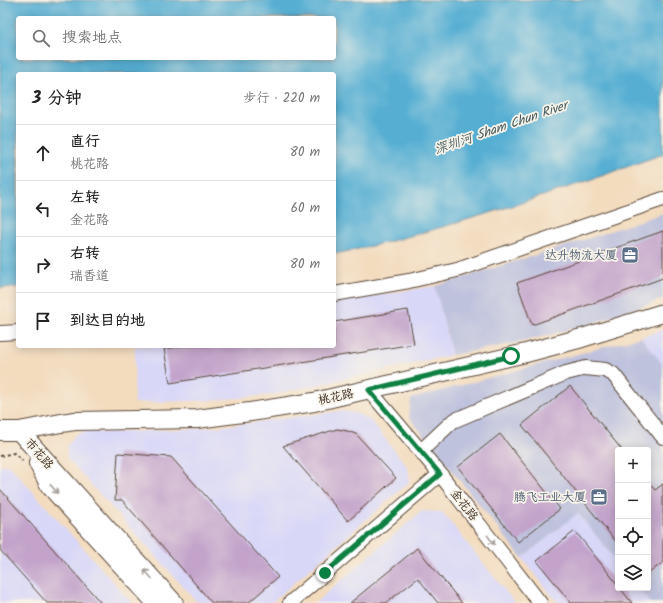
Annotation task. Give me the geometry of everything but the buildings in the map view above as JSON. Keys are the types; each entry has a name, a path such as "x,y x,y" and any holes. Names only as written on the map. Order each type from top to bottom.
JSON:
{"main road":[{"name":"桃花路","path":"0,431 20,431 75,421 197,419 307,403 369,390 547,347 582,338 663,313"},
{"name":"市花路","path":"20,431 50,486 156,603"},
{"name":"市花路","path":"20,431 174,603"}],"street":[{"path":"336,294 409,281 457,270 663,199"},
{"path":"0,333 16,332"},
{"path":"421,452 453,421 566,373 586,368 605,370 613,374 663,437"},
{"name":"金花路","path":"369,390 440,474 540,603"},
{"path":"290,603 440,474"}],"shaded area":[{"path":"663,213 663,299 588,325 521,342 452,355 435,286 578,242"},
{"path":"435,286 452,355 270,395 217,400 134,403 135,348 336,348 336,302"},
{"path":"663,330 663,365 641,337"},
{"path":"641,337 663,365 663,603 650,603 640,591 651,591 651,447 615,447 615,559 578,513 522,558 409,417 411,399"},
{"path":"341,411 356,413 371,421 406,465 409,473 409,482 271,603 198,603 67,458 67,446 75,435 86,431 108,433 217,427"},
{"path":"0,465 9,465 132,603 0,603"},
{"path":"422,511 442,512 515,603 315,603"},
{"path":"578,513 615,559 615,591 640,591 650,603 558,603 522,558"}],"water":[{"name":"深圳河 Sham Chun River","path":"0,0 663,0 663,154 577,185 490,213 395,240 336,254 336,72 16,72 16,287 0,288"}],"place":[{"name":"达升物流大厦","path":"630,255"},
{"name":"腾飞工业大厦","path":"599,497"}],"route":[{"path":"325,573 440,474 369,390 511,356"}]}
